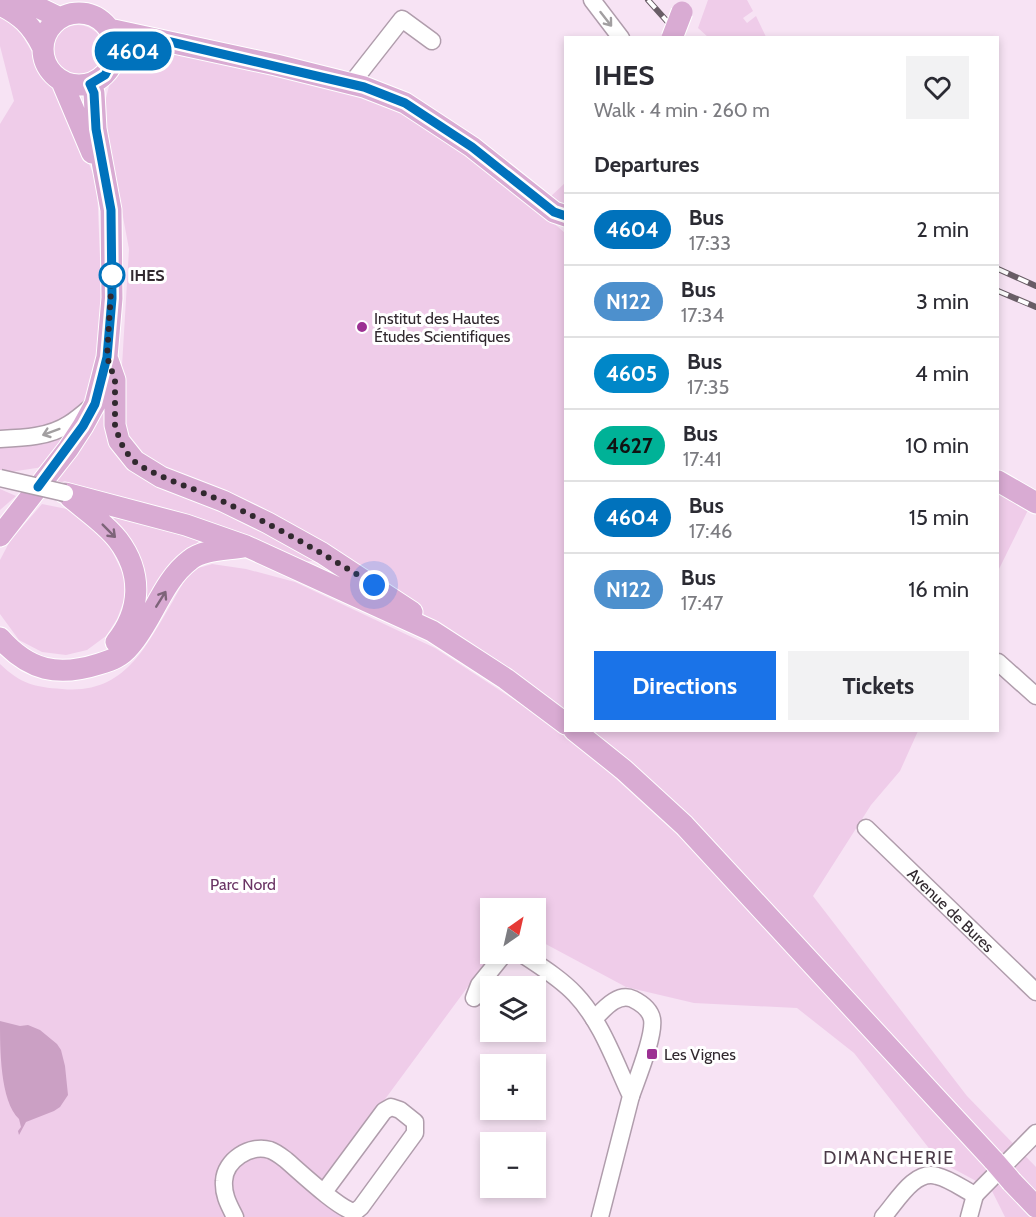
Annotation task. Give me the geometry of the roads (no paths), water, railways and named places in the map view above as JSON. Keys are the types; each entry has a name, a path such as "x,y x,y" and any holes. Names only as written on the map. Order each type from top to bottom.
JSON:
{"main road":[{"path":"23,0 60,18"},
{"path":"0,5 25,20 42,46"},
{"path":"673,36 684,6"},
{"path":"62,82 81,86 90,84 105,75 113,60 115,44 109,29 92,15 70,14 60,18 48,30 42,46 43,58 49,70 62,82 91,153 105,173"},
{"path":"109,29 276,65 351,84 405,103 472,147 554,212 564,215"},
{"path":"113,60 158,39"},
{"path":"0,536 68,449 83,426 95,404 107,357 112,298 111,210 96,129 94,93 90,84"},
{"path":"107,357 115,380 115,425 120,441 135,462 161,477 232,506 322,553 407,607 432,631"},
{"path":"999,482 1034,501"},
{"path":"65,493 186,525 246,546 432,631 506,679 564,722"},
{"path":"65,493 119,541 135,576 137,593 134,611 129,622 118,640 92,666"},
{"path":"0,638 13,653 38,667 62,671 78,670 117,658 130,646 171,582 192,558 246,546"},
{"path":"576,732 624,770 684,825 1036,1207"}],"street":[{"path":"592,0 619,36"},
{"path":"351,84 402,19 432,41"},
{"path":"0,439 36,437 50,433 69,424 95,404"},
{"path":"0,478 65,493"},
{"path":"999,663 1036,696"},
{"name":"Avenue de Bures","path":"866,828 1036,992"},
{"path":"474,998 479,985 496,964"},
{"path":"537,964 576,994 594,1019 632,1096"},
{"path":"594,1019 606,1006 620,998 628,997 644,1005 652,1017 652,1030 600,1217"},
{"path":"235,1217 225,1198 224,1176 231,1163 248,1151 270,1150 286,1160 324,1192 347,1211 355,1212 415,1133 414,1122 400,1110 391,1107 384,1111 324,1192"},
{"path":"969,1217 975,1195 1036,1133"},
{"path":"883,1217 915,1180 926,1175 937,1175 975,1195"}],"railway":[{"path":"648,0 680,36"},
{"path":"999,269 1036,286"},
{"path":"999,291 1036,307"}],"place":[{"name":"IHES","path":"112,275"},
{"name":"Institut des Hautes Études Scientifiques","path":"362,327"},
{"name":"Les Vignes","path":"652,1054"}],"district":[{"name":"DIMANCHERIE","path":"889,1158"}],"park label":[{"name":"Parc Nord","path":"243,884"}]}
